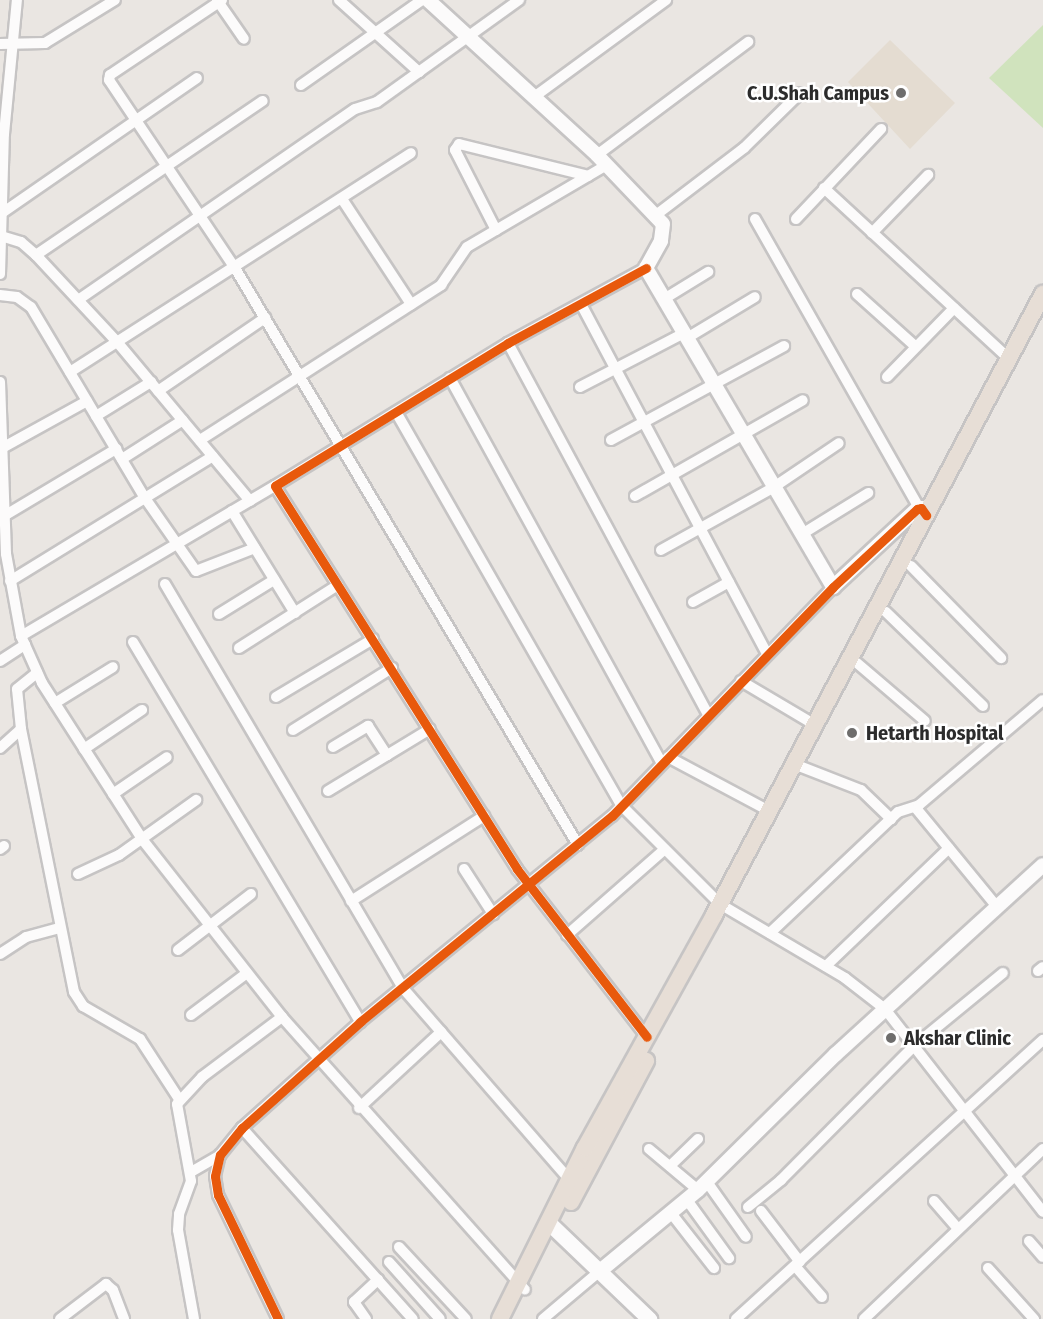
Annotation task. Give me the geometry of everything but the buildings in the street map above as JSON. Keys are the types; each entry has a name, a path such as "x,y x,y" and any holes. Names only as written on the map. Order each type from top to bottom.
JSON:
{"highway":[{"path":"510,1319 522,1287 553,1227 798,765 815,725 922,511 1043,294"},
{"path":"553,1227 570,1180 647,1036 724,906 769,811 886,612 1043,316"},
{"path":"500,1319 522,1287"}],"main road":[{"path":"553,1227 649,1319"},
{"path":"604,1275 638,1319"}],"street":[{"path":"0,274 2,135 17,0"},
{"path":"0,44 34,45 55,39 115,0"},
{"path":"339,0 419,72"},
{"path":"301,85 422,0"},
{"path":"0,661 23,641 176,544 276,486 508,343 646,268 665,231 656,215 602,160 428,0"},
{"path":"78,300 355,109 377,102 519,0"},
{"path":"534,97 666,0"},
{"path":"244,39 219,1 109,77 266,318 578,845"},
{"path":"200,440 446,281 467,247 588,176 602,160 748,42"},
{"path":"2,213 197,78"},
{"path":"656,215 744,148 800,93"},
{"path":"36,255 168,168 263,101"},
{"path":"796,219 881,129"},
{"path":"496,230 455,150 459,144 588,176"},
{"path":"70,372 411,153"},
{"path":"872,233 928,175"},
{"path":"824,188 1008,358"},
{"path":"342,198 411,304"},
{"path":"191,1172 220,1155 242,1128 360,1022 529,886 622,806 833,587 922,511 755,219"},
{"path":"1,236 21,242 36,255 118,343 250,501"},
{"path":"646,268 833,587"},
{"path":"664,299 708,272"},
{"path":"857,294 916,347"},
{"path":"0,295 17,297 31,307 145,498 176,544 199,572 255,548"},
{"path":"580,387 755,297"},
{"path":"581,304 767,654"},
{"path":"887,377 954,308"},
{"path":"158,391 266,318"},
{"path":"508,343 708,715"},
{"path":"611,440 716,386 784,346"},
{"path":"450,378 665,760 769,811"},
{"path":"0,382 4,571 10,580 23,641 55,704 142,839 282,1017 359,1108 522,1287"},
{"path":"96,416 151,382"},
{"path":"635,496 744,436 803,400"},
{"path":"2,448 87,401"},
{"path":"396,412 622,806 724,906 825,966 885,1009 1043,1212"},
{"path":"122,459 183,420"},
{"path":"661,550 774,487 839,443"},
{"path":"4,516 116,448"},
{"path":"10,580 213,456"},
{"path":"276,486 529,886 647,1036"},
{"path":"802,534 868,493"},
{"path":"232,511 295,613"},
{"path":"911,566 1001,658"},
{"path":"219,614 274,579"},
{"path":"693,602 729,582"},
{"path":"165,584 402,987 570,1180"},
{"path":"239,648 338,585"},
{"path":"886,612 983,706"},
{"path":"276,697 373,639"},
{"path":"133,642 360,1022"},
{"path":"857,663 925,721"},
{"path":"55,704 113,667"},
{"path":"293,730 392,668"},
{"path":"38,673 17,689 21,729 59,928 77,999 140,1039 179,1099"},
{"path":"741,681 815,725"},
{"path":"770,933 891,819 902,810 915,807 1043,700"},
{"path":"84,749 142,710"},
{"path":"333,747 368,726 387,755"},
{"path":"0,748 21,729"},
{"path":"328,791 430,729"},
{"path":"113,794 167,757"},
{"path":"798,765 861,790 891,819"},
{"path":"78,874 119,855 196,800"},
{"path":"915,807 998,907"},
{"path":"351,901 484,816"},
{"path":"825,966 949,848"},
{"path":"567,935 665,849"},
{"path":"464,869 493,914"},
{"path":"545,1318 604,1275 702,1186 885,1009 1041,871"},
{"path":"178,950 250,894"},
{"path":"0,954 26,937 59,928"},
{"path":"191,1015 247,973"},
{"path":"748,1207 781,1180 914,1047 1003,973"},
{"path":"194,1319 178,1230 191,1172 177,1110 179,1099 202,1077 282,1017"},
{"path":"359,1108 441,1032"},
{"path":"736,1319 1043,1040"},
{"path":"242,1128 413,1319"},
{"path":"670,1166 698,1139"},
{"path":"650,1149 670,1166 702,1186 746,1237"},
{"path":"864,1319 1043,1149"},
{"path":"220,1155 215,1176 218,1195 278,1319"},
{"path":"687,1200 729,1258"},
{"path":"934,1201 958,1229"},
{"path":"761,1211 822,1297"},
{"path":"671,1212 714,1268"},
{"path":"1029,1241 1043,1257"},
{"path":"399,1247 466,1319"},
{"path":"389,1262 440,1319"},
{"path":"988,1268 1034,1319"},
{"path":"366,1319 354,1302 378,1280"},
{"path":"60,1319 106,1284 113,1290 124,1319"}],"shaded area":[{"name":"C.U.Shah Campus","path":"890,40 955,103 910,149 848,82"}],"green space":[{"path":"1043,25 1043,128 989,78"}],"cycle path":[{"path":"646,268 508,343 275,486 517,869 647,1037"},
{"path":"278,1319 218,1195 215,1176 220,1155 242,1128 360,1022 612,816 833,587 917,509 921,508 926,515"}],"place":[{"name":"C.U.Shah Campus","path":"901,93"},
{"name":"Hetarth Hospital","path":"852,733"},
{"name":"Akshar Clinic","path":"891,1038"}]}
